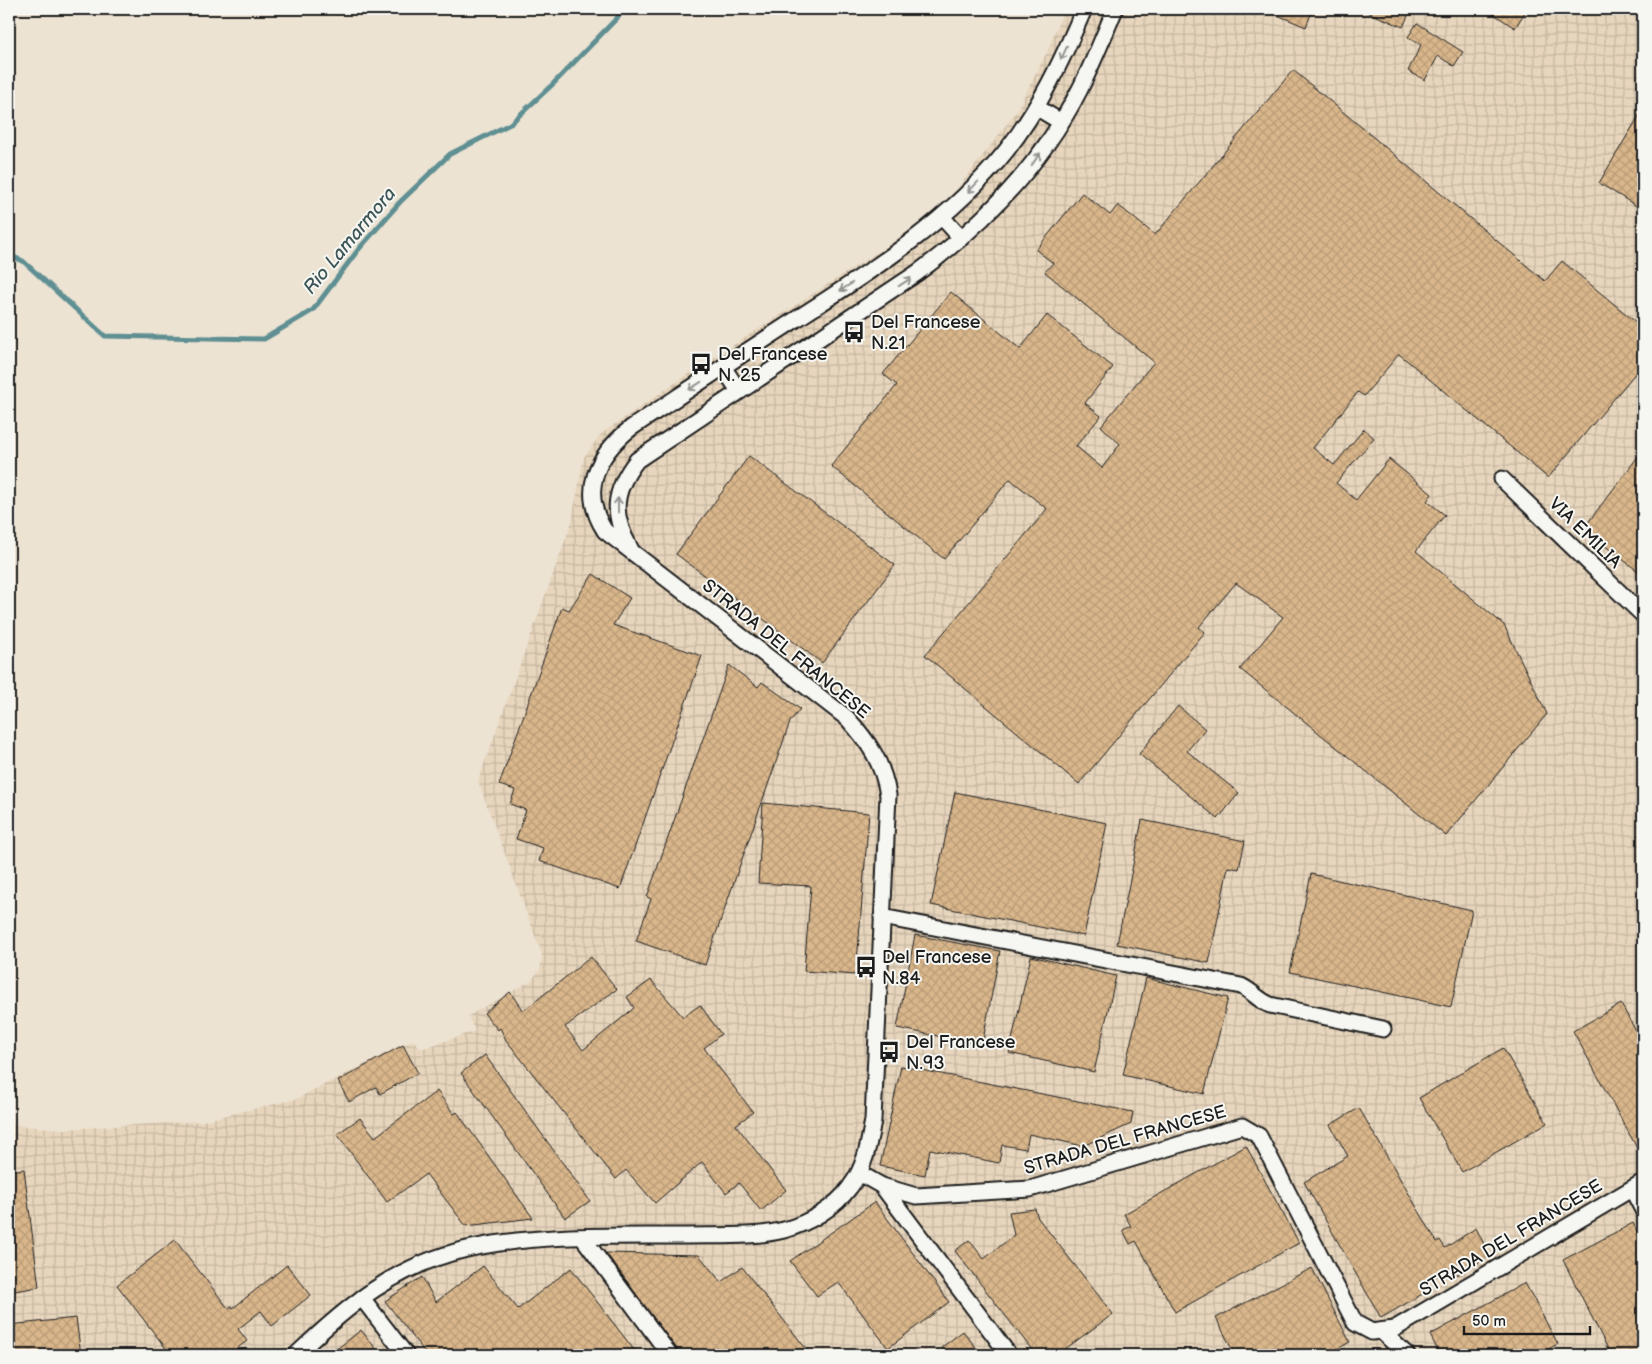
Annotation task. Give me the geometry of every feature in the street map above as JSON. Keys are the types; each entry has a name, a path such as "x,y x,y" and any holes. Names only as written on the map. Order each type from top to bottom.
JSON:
{"street":[{"name":"STRADA DEL FRANCESE","path":"296,1355 362,1298 404,1270 446,1254 488,1245 583,1238 733,1235 784,1230 812,1219 826,1210 851,1187 859,1173 869,1143 873,1120 888,795 881,766 866,738 841,713 605,532 597,520 593,506 597,468 616,440 631,428 900,251 942,217 1006,151 1036,107 1054,76 1084,9"},
{"name":"STRADA DEL FRANCESE","path":"632,551 619,523 617,510 619,490 628,472 637,460 917,273 961,238 1029,169 1061,122 1080,90 1115,9"},
{"path":"1036,107 1061,122"},
{"path":"942,217 961,238"},
{"path":"723,367 739,391"},
{"name":"VIA EMILIA","path":"1502,479 1643,615"},
{"path":"882,917 1241,986 1251,991 1258,999 1270,1005 1383,1029"},
{"name":"STRADA DEL FRANCESE","path":"859,1173 882,1186 916,1196 1030,1189 1242,1126 1259,1136 1355,1323 1372,1332 1394,1329 1638,1185 1643,1210"},
{"name":"STRADA DEL FRANCESE","path":"882,1186 1009,1355"},
{"path":"583,1238 670,1355"},
{"path":"362,1298 406,1355"},
{"name":"STRADA DEL FRANCESE","path":"1381,1331 1407,1355"}],"shaded area":[{"path":"1064,9 1643,9 1643,1355 9,1355 9,1125 63,1129 202,1121 296,1099 413,1040 421,1049 475,1031 468,1016 531,981 540,969 542,955 478,781 571,524 584,457 601,434 681,379 895,241 948,201 1016,112 1047,52"}],"building":[{"path":"1263,9 1313,9 1306,27"},
{"path":"1360,9 1411,9 1403,27"},
{"path":"1486,9 1527,9 1515,28"},
{"path":"1417,23 1463,52 1454,66 1438,56 1425,80 1408,71 1421,45 1408,37"},
{"path":"1293,70 1545,281 1562,261 1643,328 1643,364 1548,478 1399,354 1364,396 1358,392 1313,448 1334,465 1364,429 1374,438 1336,483 1356,500 1389,459 1432,494 1427,501 1445,515 1416,551 1504,625 1547,714 1446,836 1240,669 1283,617 1236,583 1199,627 1205,632 1079,784 925,655 1047,509 1010,479 944,559 831,466 897,385 883,374 951,292 1020,349 1047,315 1113,367 1085,403 1101,416 1076,446 1102,468 1120,444 1101,426 1154,362 1045,272 1053,263 1036,250 1082,193 1110,215 1118,205 1155,235"},
{"path":"1643,109 1643,210 1599,183"},
{"path":"1643,450 1643,575 1583,529"},
{"path":"749,456 895,565 822,663 676,554"},
{"path":"593,574 630,598 613,625 702,656 620,889 539,861 543,848 516,839 526,810 510,804 515,790 499,785 562,607 569,610"},
{"path":"729,665 758,687 762,682 800,709 790,722 705,965 636,941 651,899 647,897"},
{"path":"1178,706 1205,729 1187,751 1239,793 1218,819 1139,754"},
{"path":"955,792 1107,823 1084,936 931,905"},
{"path":"763,803 869,813 856,975 804,971 811,886 758,883"},
{"path":"1142,820 1245,841 1239,869 1228,867 1209,963 1117,944"},
{"path":"1311,874 1472,910 1451,1007 1290,972"},
{"path":"915,935 1000,951 982,1045 897,1028"},
{"path":"1031,956 1116,976 1094,1072 1009,1053"},
{"path":"591,957 617,989 565,1027 583,1050 634,1008 627,997 651,980 683,1017 700,1005 721,1034 704,1048 753,1112 736,1125 786,1190 761,1211 739,1183 726,1193 702,1162 655,1203 626,1170 616,1179 506,1040 500,1028 498,1030 484,1013 510,992 523,1011"},
{"path":"1146,978 1228,998 1204,1094 1123,1075"},
{"path":"1621,1004 1643,1044 1643,1159 1573,1031"},
{"path":"403,1045 418,1073 380,1094 376,1087 349,1102 338,1081"},
{"path":"1503,1048 1547,1123 1462,1172 1419,1098"},
{"path":"485,1055 590,1201 565,1218 461,1073"},
{"path":"901,1066 1133,1112 1131,1124 1083,1146 1029,1134 1026,1149 1002,1145 999,1163 930,1149 925,1175 880,1166"},
{"path":"437,1091 454,1114 457,1112 533,1218 466,1226 426,1174 387,1202 337,1134 360,1118 375,1137"},
{"path":"1359,1108 1437,1242 1440,1240 1445,1248 1476,1228 1490,1256 1457,1275 1452,1267 1426,1282 1431,1289 1381,1318 1304,1182 1348,1156 1330,1125"},
{"path":"1246,1146 1299,1243 1175,1312 1136,1241 1130,1244 1123,1230 1131,1226 1124,1214"},
{"path":"24,1169 39,1287 9,1292 9,1171"},
{"path":"875,1202 949,1302 888,1348 838,1282 817,1296 790,1261"},
{"path":"1035,1209 1038,1218 1113,1314 1057,1355 1036,1355 955,1251 969,1240 984,1259 1014,1235 1009,1212"},
{"path":"1633,1223 1643,1243 1643,1355 1611,1355 1563,1260"},
{"path":"175,1240 228,1308 232,1306 233,1308 287,1265 311,1295 272,1326 261,1311 238,1329 247,1341 228,1355 171,1355 117,1285"},
{"path":"606,1253 699,1255 721,1282 742,1267 811,1355 681,1355"},
{"path":"483,1266 518,1309 571,1268 638,1355 427,1355 385,1301 422,1277 436,1302"},
{"path":"1312,1268 1350,1342 1326,1355 1235,1355 1216,1318"},
{"path":"1525,1283 1558,1344 1537,1355 1440,1355 1430,1335"},
{"path":"76,1318 81,1355 9,1355 9,1325"},
{"path":"361,1330 381,1355 329,1355"},
{"path":"963,1331 982,1355 949,1355 942,1347"}],"waterway":[{"name":"Rio Lamarmora","path":"9,255 23,261 105,336 264,339 313,310 358,250 400,202 450,154 510,124 553,84 618,17 622,9"}],"place":[{"name":"Del Francese N.21","path":"854,332"},
{"name":"Del Francese N. 25","path":"701,364"},
{"name":"Del Francese N.84","path":"866,967"},
{"name":"Del Francese N.93","path":"889,1052"}]}
